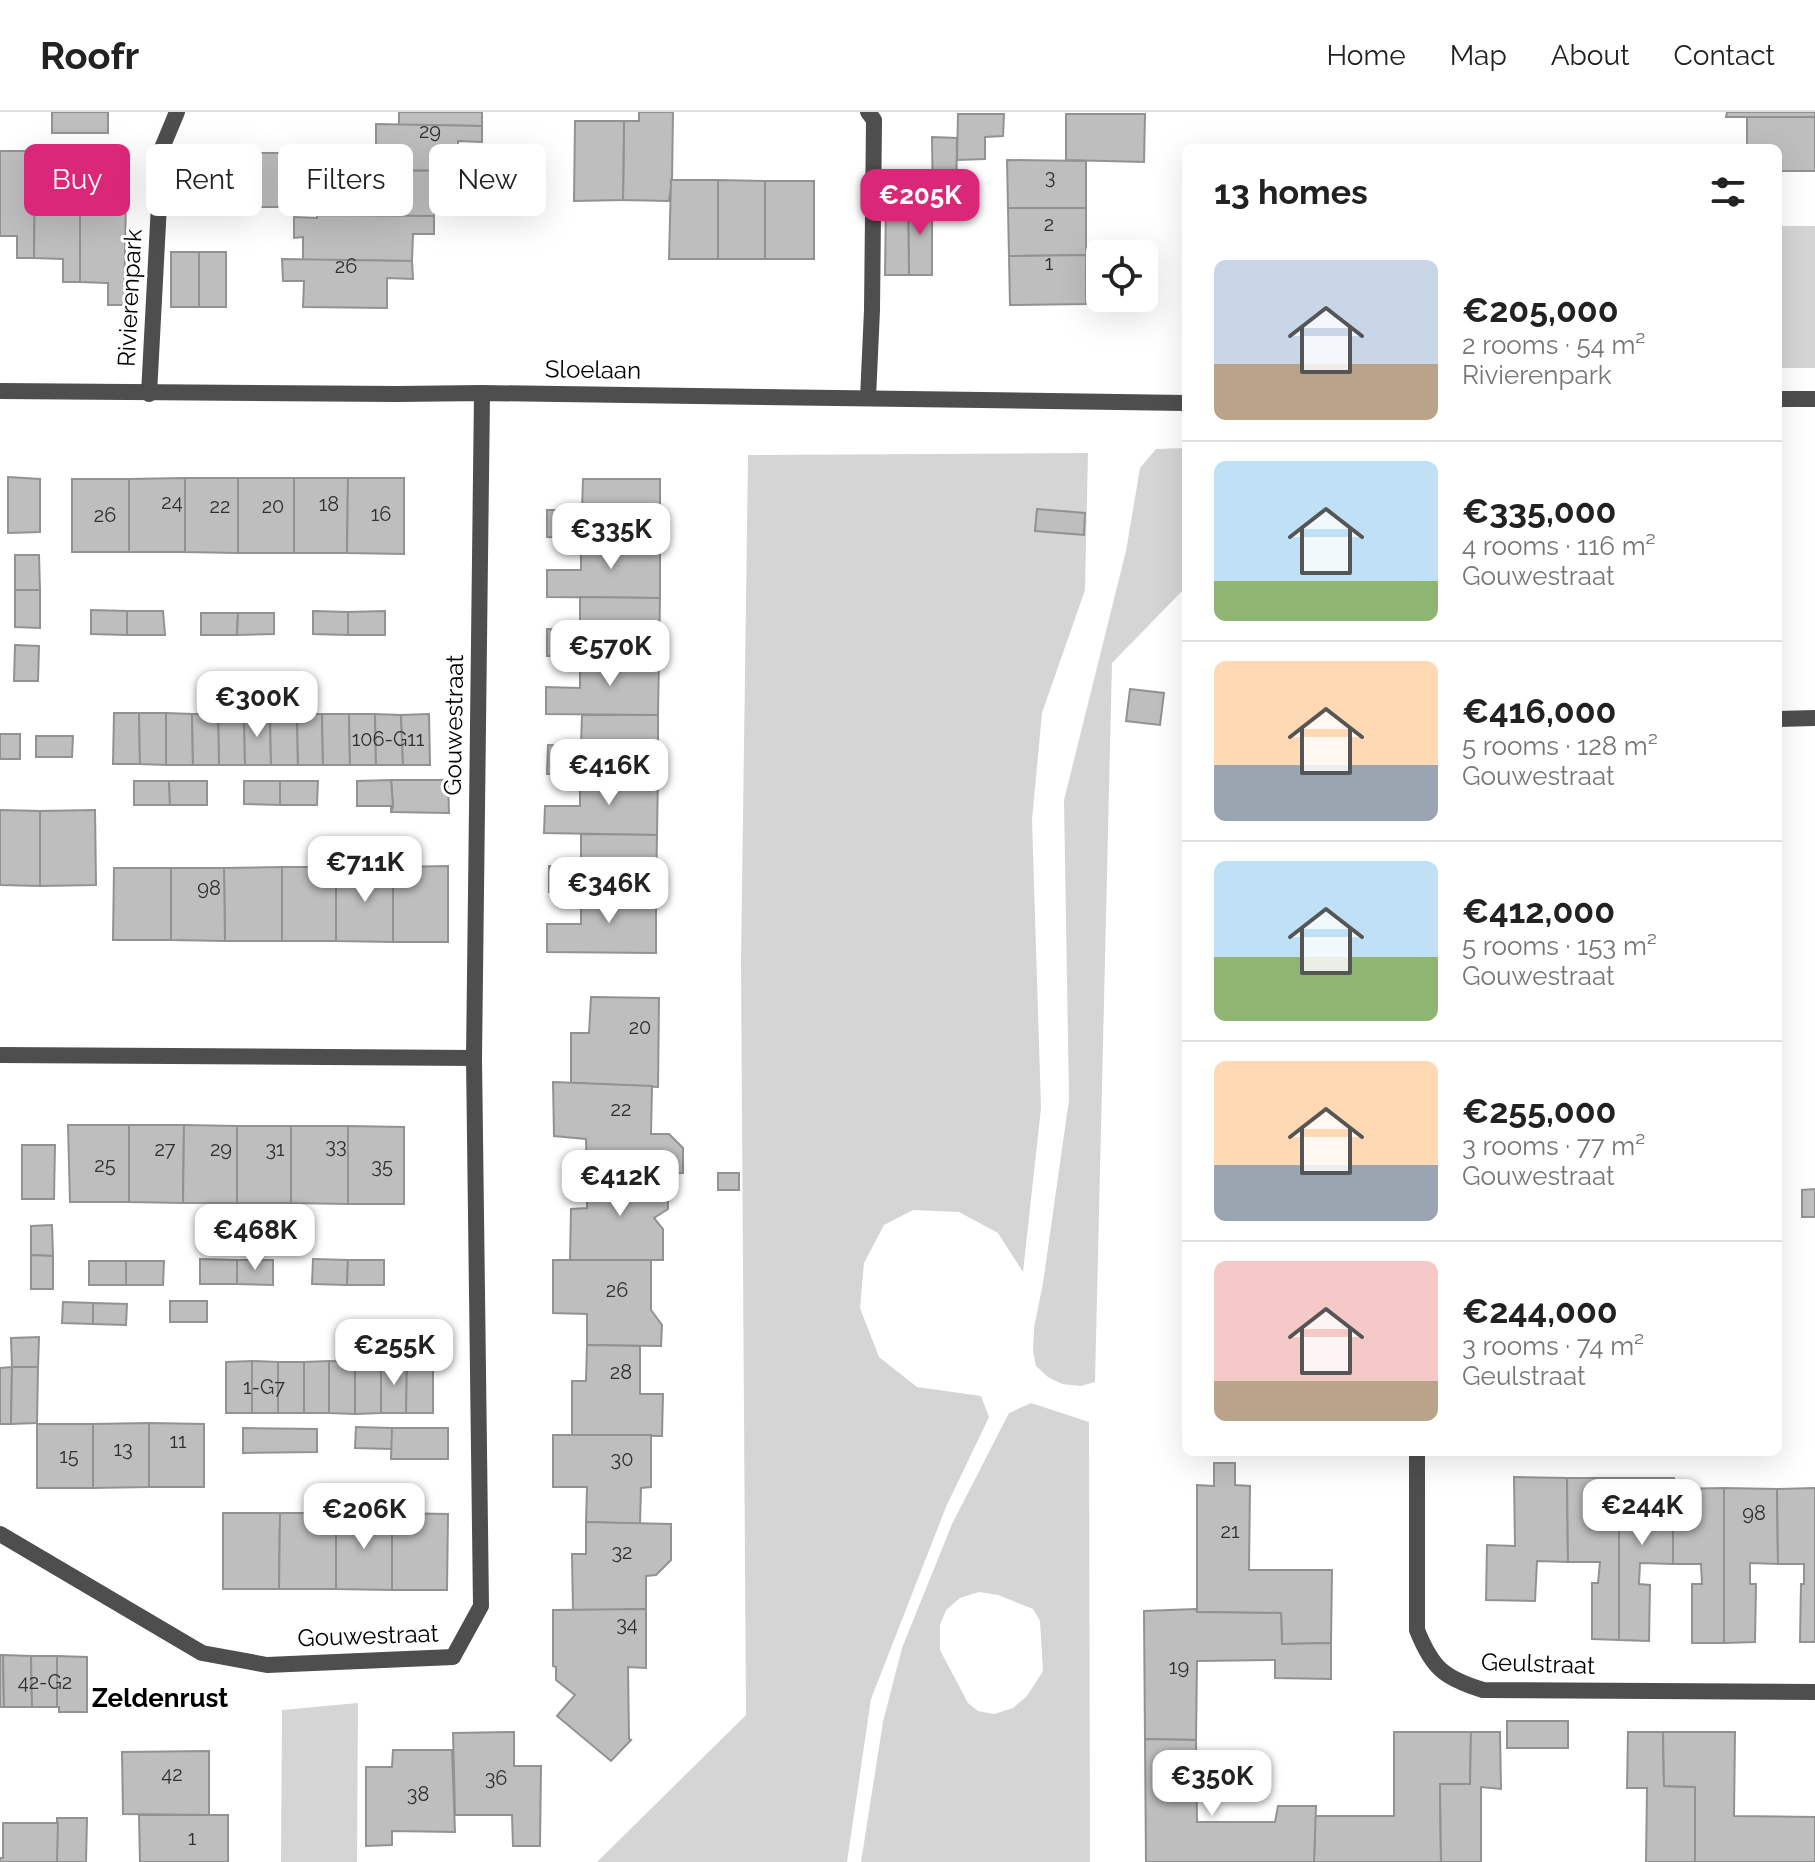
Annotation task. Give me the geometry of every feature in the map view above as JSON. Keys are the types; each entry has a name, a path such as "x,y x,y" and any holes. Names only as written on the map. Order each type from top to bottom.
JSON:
{"street":[{"name":"Rivierenpark","path":"149,394 162,148 177,112"},
{"path":"868,398 875,115"},
{"name":"Sloelaan","path":"0,391 482,393 1182,403"},
{"name":"Gouwestraat","path":"0,1534 202,1653 267,1665 453,1657 481,1606 474,1058 482,393"},
{"path":"1782,399 1815,399"},
{"path":"1782,719 1815,718"},
{"path":"0,1055 474,1058"},
{"name":"Geulstraat","path":"1417,1456 1417,1630 1426,1652 1441,1670 1461,1683 1483,1690 1815,1692"}],"shaded area":[{"path":"1782,226 1815,226 1815,368 1782,368"},
{"path":"1182,448 1182,591 1112,663 1095,1382 1081,1386 1062,1384 1048,1377 1036,1366 1033,1351 1069,1100 1064,800 1126,551 1140,468 1156,449"},
{"path":"1088,453 1085,590 1042,713 1032,820 1041,1108 1023,1272 998,1233 959,1212 913,1210 884,1225 864,1263 860,1308 879,1357 917,1387 981,1396 989,1417 946,1507 871,1699 847,1862 597,1862 746,1715 741,963 748,455"},
{"path":"1031,1403 1089,1422 1090,1862 861,1862 883,1722 902,1648 952,1524 1009,1413","holes":["979,1592 998,1595 1033,1609 1040,1621 1043,1671 1027,1696 1013,1708 994,1714 978,1711 968,1703 940,1650 940,1625 946,1610 960,1598"]},
{"path":"358,1703 357,1862 281,1862 282,1710"}],"building":[{"path":"52,112 108,112 108,133 52,133"},
{"path":"399,112 482,112 482,126 399,125"},
{"path":"639,112 673,112 669,201 623,200 624,121 639,121"},
{"path":"1727,112 1815,112 1815,117 1726,117"},
{"path":"958,114 1004,114 1003,136 985,137 985,159 957,160"},
{"path":"1066,114 1145,114 1144,162 1066,160"},
{"path":"1747,117 1815,117 1815,171 1782,171 1782,144 1747,144"},
{"path":"575,121 624,121 623,200 574,201"},
{"path":"376,124 482,126 482,142 429,144 429,171 413,170 413,144 376,144"},
{"path":"932,137 957,138 956,208 933,208"},
{"path":"0,151 24,151 24,216 34,216 34,258 17,258 17,236 0,236"},
{"path":"262,153 278,153 278,207 262,207"},
{"path":"1007,160 1086,161 1086,208 1008,208"},
{"path":"413,171 429,171 429,216 413,216"},
{"path":"671,180 718,180 718,259 669,259"},
{"path":"718,180 765,181 765,259 718,259"},
{"path":"765,181 814,181 814,259 765,259"},
{"path":"932,200 932,275 909,275 908,201"},
{"path":"886,201 908,201 909,275 885,275"},
{"path":"1008,208 1086,208 1086,255 1009,256"},
{"path":"34,216 81,216 80,282 63,282 63,259 34,258"},
{"path":"80,216 126,216 124,305 108,305 108,283 80,282"},
{"path":"434,216 434,234 413,234 412,261 303,260 303,237 294,238 294,217"},
{"path":"171,252 199,252 199,307 171,307"},
{"path":"199,252 226,252 226,307 199,307"},
{"path":"1086,255 1086,304 1010,305 1009,256"},
{"path":"282,259 412,261 413,279 387,278 387,308 303,307 304,281 283,281"},
{"path":"8,477 40,479 40,532 8,533"},
{"path":"185,478 238,478 238,553 185,552"},
{"path":"185,478 185,552 129,552 129,479"},
{"path":"238,478 294,478 294,553 238,553"},
{"path":"294,478 348,478 347,553 294,553"},
{"path":"348,478 404,478 404,554 347,553"},
{"path":"72,479 129,479 129,552 72,552"},
{"path":"583,479 660,479 660,539 547,537 547,510 582,510"},
{"path":"1037,509 1085,513 1084,535 1035,531"},
{"path":"581,538 660,539 660,598 547,597 547,570 581,570"},
{"path":"15,555 39,555 40,590 15,590"},
{"path":"15,590 40,590 40,628 15,627"},
{"path":"580,597 660,598 659,657 547,656 547,629 580,630"},
{"path":"91,610 127,611 127,635 91,634"},
{"path":"127,611 163,611 165,635 127,635"},
{"path":"313,611 348,612 348,635 313,634"},
{"path":"385,611 385,635 348,635 348,612"},
{"path":"201,613 238,613 237,635 201,635"},
{"path":"238,613 274,613 274,634 237,635"},
{"path":"15,645 39,646 38,681 14,681"},
{"path":"580,657 659,657 658,715 546,714 546,687 580,688"},
{"path":"1130,689 1164,693 1160,725 1126,721"},
{"path":"114,713 139,713 140,764 113,764"},
{"path":"139,713 166,713 166,765 140,764"},
{"path":"166,713 192,714 193,765 166,765"},
{"path":"244,713 245,765 219,765 218,714"},
{"path":"244,713 270,714 271,765 245,765"},
{"path":"192,714 218,714 219,765 193,765"},
{"path":"270,714 297,714 298,765 271,765"},
{"path":"297,714 322,714 323,765 298,765"},
{"path":"322,714 349,714 350,765 323,765"},
{"path":"349,714 375,714 376,765 350,765"},
{"path":"375,714 401,715 403,765 376,765"},
{"path":"429,714 430,765 403,765 401,715"},
{"path":"582,715 658,715 658,775 547,774 548,745 581,746"},
{"path":"0,734 20,734 20,759 0,759"},
{"path":"36,736 73,736 72,757 36,757"},
{"path":"580,774 658,775 657,835 544,833 545,806 580,806"},
{"path":"391,780 448,780 449,813 391,812"},
{"path":"391,780 393,806 391,812 391,806 357,806 357,781"},
{"path":"134,781 169,781 170,805 134,805"},
{"path":"169,781 207,781 207,805 170,805"},
{"path":"244,781 280,781 280,805 244,804"},
{"path":"280,781 318,781 317,805 280,805"},
{"path":"0,810 40,811 40,886 0,885"},
{"path":"95,810 96,885 40,886 40,811"},
{"path":"581,834 657,835 656,892 549,892 549,866 581,866"},
{"path":"448,866 448,942 393,942 393,867"},
{"path":"282,867 282,941 225,941 224,868"},
{"path":"282,867 336,867 336,941 282,941"},
{"path":"336,867 393,867 393,942 336,941"},
{"path":"114,868 171,868 171,940 113,940"},
{"path":"171,868 224,868 225,941 171,940"},
{"path":"581,892 656,892 656,953 547,952 547,924 581,924"},
{"path":"591,997 659,998 658,1087 571,1083 571,1033 589,1033"},
{"path":"553,1082 652,1086 651,1134 669,1134 683,1148 683,1173 587,1174 586,1139 554,1136"},
{"path":"68,1125 129,1125 129,1202 70,1202"},
{"path":"129,1125 184,1125 183,1203 129,1202"},
{"path":"184,1125 237,1126 237,1203 183,1203"},
{"path":"237,1126 291,1126 291,1203 237,1203"},
{"path":"291,1126 348,1126 348,1204 291,1203"},
{"path":"348,1126 404,1127 404,1204 348,1204"},
{"path":"22,1145 55,1145 54,1199 22,1199"},
{"path":"667,1173 668,1209 654,1218 663,1229 663,1260 570,1260 571,1209 587,1208 587,1174"},
{"path":"718,1173 739,1173 739,1190 718,1190"},
{"path":"1815,1189 1815,1217 1802,1217 1802,1190"},
{"path":"52,1225 53,1256 31,1255 31,1226"},
{"path":"31,1255 53,1256 53,1289 31,1289"},
{"path":"200,1259 237,1260 237,1284 200,1284"},
{"path":"313,1259 348,1260 347,1285 312,1284"},
{"path":"237,1260 273,1260 273,1285 237,1284"},
{"path":"348,1260 384,1260 384,1285 347,1285"},
{"path":"553,1260 651,1260 651,1310 662,1325 661,1346 587,1345 587,1314 553,1313"},
{"path":"89,1261 126,1261 126,1285 89,1285"},
{"path":"126,1261 164,1261 163,1285 126,1285"},
{"path":"170,1301 207,1301 207,1322 170,1322"},
{"path":"63,1302 93,1303 93,1324 62,1323"},
{"path":"93,1303 127,1304 126,1325 93,1324"},
{"path":"39,1337 38,1367 12,1367 11,1338"},
{"path":"587,1345 640,1346 640,1394 663,1394 662,1436 572,1435 572,1381 586,1381"},
{"path":"252,1361 278,1362 278,1413 252,1413"},
{"path":"252,1361 252,1413 226,1413 226,1362"},
{"path":"329,1361 355,1362 355,1414 329,1413"},
{"path":"329,1361 329,1413 304,1413 304,1362"},
{"path":"381,1361 381,1413 355,1414 355,1362"},
{"path":"381,1361 407,1362 406,1413 381,1413"},
{"path":"278,1362 304,1362 304,1413 278,1413"},
{"path":"407,1362 433,1362 433,1413 406,1413"},
{"path":"12,1367 11,1424 0,1424 0,1368"},
{"path":"12,1367 38,1367 37,1423 11,1424"},
{"path":"149,1423 149,1487 93,1488 93,1424"},
{"path":"149,1423 204,1424 204,1487 149,1487"},
{"path":"37,1424 93,1424 93,1488 37,1488"},
{"path":"356,1427 392,1428 392,1449 355,1448"},
{"path":"243,1428 317,1429 317,1452 243,1453"},
{"path":"392,1428 448,1428 448,1459 391,1459"},
{"path":"553,1435 651,1435 651,1487 641,1488 640,1524 586,1522 587,1487 553,1487"},
{"path":"1214,1463 1235,1463 1235,1485 1250,1486 1249,1570 1332,1570 1331,1643 1282,1644 1281,1613 1197,1612 1197,1485 1214,1486"},
{"path":"1514,1477 1567,1478 1568,1562 1537,1561 1535,1601 1486,1600 1487,1545 1515,1546"},
{"path":"1567,1478 1619,1478 1619,1640 1592,1639 1592,1583 1598,1583 1600,1562 1568,1562"},
{"path":"1619,1478 1674,1478 1673,1564 1640,1563 1639,1584 1650,1585 1649,1641 1619,1640"},
{"path":"1724,1488 1777,1489 1778,1564 1750,1563 1750,1584 1756,1584 1755,1642 1724,1643"},
{"path":"1724,1488 1724,1643 1692,1643 1692,1584 1702,1584 1701,1564 1673,1564 1673,1489"},
{"path":"1815,1488 1815,1642 1800,1642 1804,1564 1778,1564 1777,1489"},
{"path":"223,1513 280,1513 279,1589 223,1589"},
{"path":"280,1513 336,1513 336,1589 279,1589"},
{"path":"336,1513 392,1513 392,1590 336,1589"},
{"path":"392,1513 448,1514 447,1590 392,1590"},
{"path":"586,1522 671,1524 671,1560 656,1575 646,1576 646,1609 573,1611 572,1554 586,1554"},
{"path":"646,1609 646,1668 628,1667 631,1740 611,1761 557,1716 575,1695 556,1680 553,1610"},
{"path":"1196,1609 1197,1612 1281,1613 1282,1644 1331,1643 1331,1679 1275,1678 1275,1660 1197,1661 1196,1740 1145,1739 1144,1611"},
{"path":"0,1655 3,1655 4,1707 0,1707"},
{"path":"3,1655 31,1656 32,1707 4,1707"},
{"path":"31,1656 57,1656 57,1707 32,1707"},
{"path":"57,1656 87,1657 87,1712 59,1712"},
{"path":"1507,1721 1568,1721 1568,1748 1507,1748"},
{"path":"514,1732 514,1766 541,1766 540,1846 513,1846 512,1815 455,1815 453,1733"},
{"path":"1394,1732 1471,1732 1470,1784 1440,1784 1441,1862 1314,1862 1315,1816 1394,1816"},
{"path":"1471,1732 1500,1732 1501,1789 1481,1787 1481,1862 1441,1862 1440,1784 1470,1784"},
{"path":"1628,1732 1663,1732 1664,1786 1695,1787 1695,1862 1646,1862 1647,1788 1627,1788"},
{"path":"1663,1732 1735,1732 1734,1816 1815,1817 1815,1862 1695,1862 1695,1787 1664,1786"},
{"path":"1145,1739 1196,1740 1197,1822 1275,1822 1278,1806 1316,1806 1314,1862 1146,1862"},
{"path":"393,1750 452,1750 455,1832 392,1831 392,1845 366,1846 366,1767 392,1767"},
{"path":"209,1751 209,1815 123,1814 122,1752"},
{"path":"139,1815 228,1815 228,1862 140,1862"},
{"path":"57,1818 87,1818 86,1862 57,1862"},
{"path":"3,1823 58,1823 57,1862 0,1862 3,1858"}],"district":[{"name":"Zeldenrust","path":"160,1698"}]}
